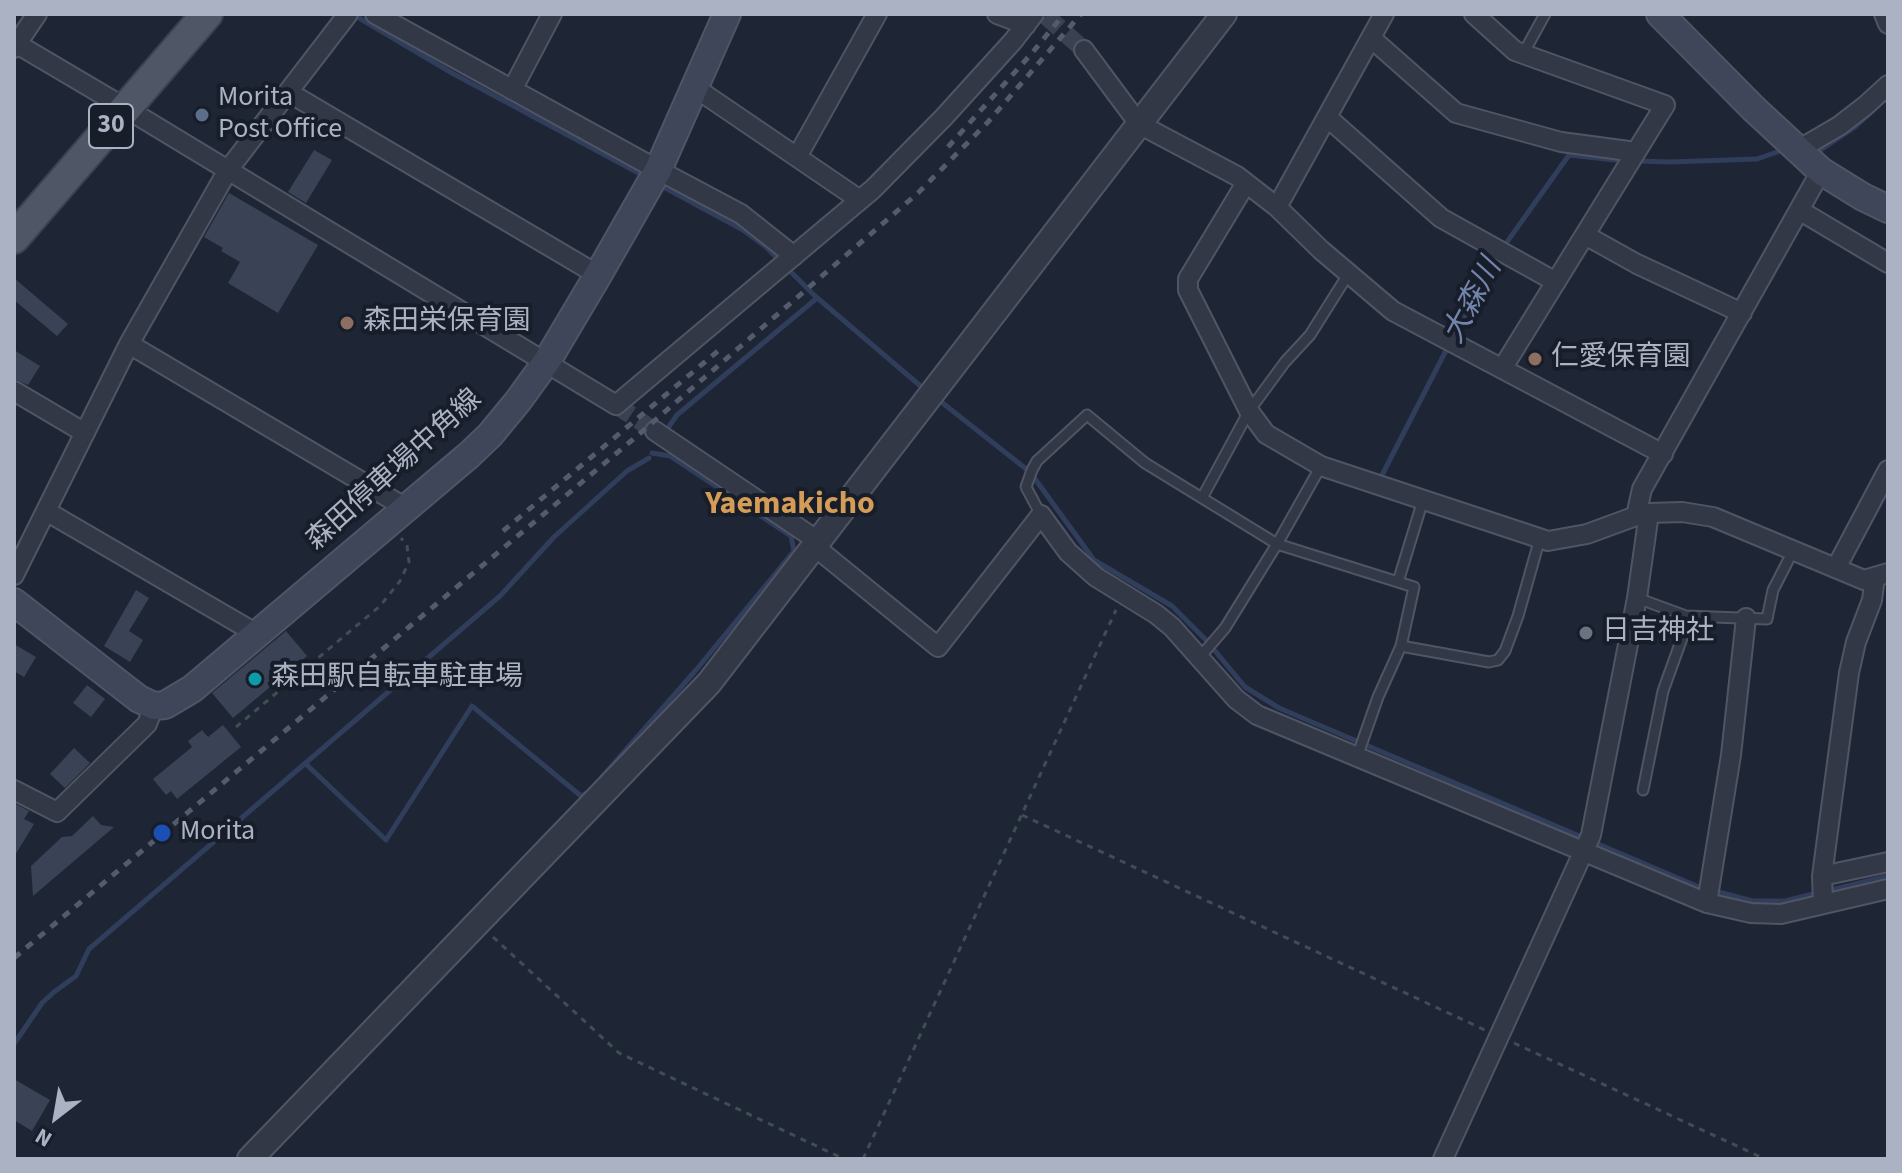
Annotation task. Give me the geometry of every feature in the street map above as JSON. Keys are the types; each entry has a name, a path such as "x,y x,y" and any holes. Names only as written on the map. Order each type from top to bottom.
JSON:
{"main road":[{"name":"30","path":"14,238 207,14"},
{"name":"森田停車場中角線","path":"154,706 165,705 192,689 490,435 547,361 653,178 727,14"},
{"path":"1660,14 1821,171 1888,209"},
{"path":"14,602 139,699 154,706"}],"street":[{"path":"37,14 15,46 127,109 616,405 873,189 1038,17"},
{"path":"14,575 129,344 228,170 348,14"},
{"path":"375,14 512,90 653,178 741,214 794,256"},
{"path":"512,90 552,14"},
{"path":"797,157 877,14"},
{"path":"997,14 1038,17"},
{"path":"250,1159 709,683 1224,14"},
{"path":"1277,207 1384,14"},
{"path":"1474,14 1515,51 1665,105 1502,369"},
{"path":"1884,14 1888,24"},
{"path":"1371,38 1456,113 1632,158"},
{"path":"1084,50 1139,124 1237,176 1277,207 1321,250 1393,311 1663,454"},
{"path":"1798,150 1839,126 1888,85"},
{"path":"694,87 860,200"},
{"path":"288,92 598,275"},
{"path":"1327,117 1441,218 1556,282"},
{"path":"1443,1159 1587,844 1637,598 1642,489 1821,171"},
{"path":"1246,183 1188,279 1188,290 1249,411 1266,434 1321,466 1548,541 1587,534 1643,514 1682,512 1713,517 1864,580 1881,575"},
{"path":"1799,210 1888,263"},
{"path":"1585,235 1637,264 1742,313"},
{"path":"129,344 397,516"},
{"path":"14,391 85,433"},
{"path":"655,431 816,544 938,647 1041,515 1068,552 1096,577 1172,627 1202,654 1236,699 1257,715 1587,844 1751,913 1781,914 1822,890 1888,862"},
{"path":"1836,568 1888,470"},
{"path":"46,511 257,634"},
{"path":"1822,890 1849,673 1856,642 1881,575"},
{"path":"1709,895 1731,755 1746,618"},
{"path":"14,790 57,812 147,724 154,706"},
{"path":"1822,890 1888,889"}],"lane":[{"path":"1523,54 1545,14"},
{"path":"1202,498 1249,411 1285,362 1310,335 1349,273"},
{"path":"1041,515 1026,487 1027,480 1037,461 1087,415 1145,463 1277,544 1414,587 1401,646 1378,697 1359,753"},
{"path":"1202,654 1225,628 1321,466"},
{"path":"1398,582 1423,500"},
{"path":"1401,646 1489,662 1498,660 1505,651 1518,616 1540,538"},
{"path":"1637,598 1690,616 1767,619 1773,590 1793,551"},
{"path":"1643,790 1663,691 1690,616"}],"path":[{"path":"236,727 380,606 400,581 409,562 397,516"},
{"path":"863,1159 1124,594"},
{"path":"1022,815 1765,1159"},
{"path":"477,923 619,1053 844,1159"}],"building":[{"path":"314,150 332,160 306,203 288,192"},
{"path":"229,193 318,245 278,313 228,283 240,262 204,237"},
{"path":"14,278 68,324 57,336 14,300"},
{"path":"14,350 40,366 28,385 14,379"},
{"path":"136,590 149,598 129,631 143,640 130,662 104,646"},
{"path":"286,631 307,656 233,718 212,693"},
{"path":"14,644 36,657 24,677 14,671"},
{"path":"87,685 105,699 91,717 73,703"},
{"path":"223,725 241,747 177,799 171,791 166,795 153,779 192,747 188,741 202,730 208,737"},
{"path":"74,748 90,763 65,788 50,774"},
{"path":"14,803 29,811 24,819 34,824 14,857"},
{"path":"93,816 101,825 114,827 33,896 31,866 62,837 72,836"},
{"path":"14,1079 50,1100 32,1131 14,1120"}],"waterway":[{"path":"354,15 452,73 646,177"},
{"name":"大森川","path":"1819,151 1855,127 1888,97"},
{"name":"大森川","path":"1638,161 1757,159 1786,149"},
{"name":"大森川","path":"1383,480 1380,479 1456,331 1502,249 1569,155 1624,161"},
{"path":"658,184 743,230 766,247 815,296 924,389"},
{"path":"668,428 677,415 817,298"},
{"path":"935,397 1030,472 1094,560 1172,606 1206,640 1245,687 1279,708 1699,887 1753,901 1785,901 1817,893"},
{"path":"602,777 794,551 791,536 670,456 652,453"},
{"path":"14,1044 42,1003 76,976 89,949 500,596 554,537 627,471 649,458"},
{"path":"306,764 386,840 472,706 581,796 587,793"},
{"path":"1827,891 1888,876"}],"tunnel":[{"path":"1046,16 1084,50"},
{"path":"616,405 655,431"}],"railway":[{"path":"948,147 1064,14"},
{"path":"14,958 631,441 918,193 988,122 1081,14"},
{"path":"503,531 718,351"}],"place":[{"name":"Morita Post Office","path":"202,115"},
{"name":"森田栄保育園","path":"347,323"},
{"name":"仁愛保育園","path":"1535,359"},
{"name":"日吉神社","path":"1586,633"},
{"name":"森田駅自転車駐車場","path":"255,679"},
{"name":"Morita","path":"162,833"}],"district":[{"name":"Yaemakicho","path":"790,506"}]}
